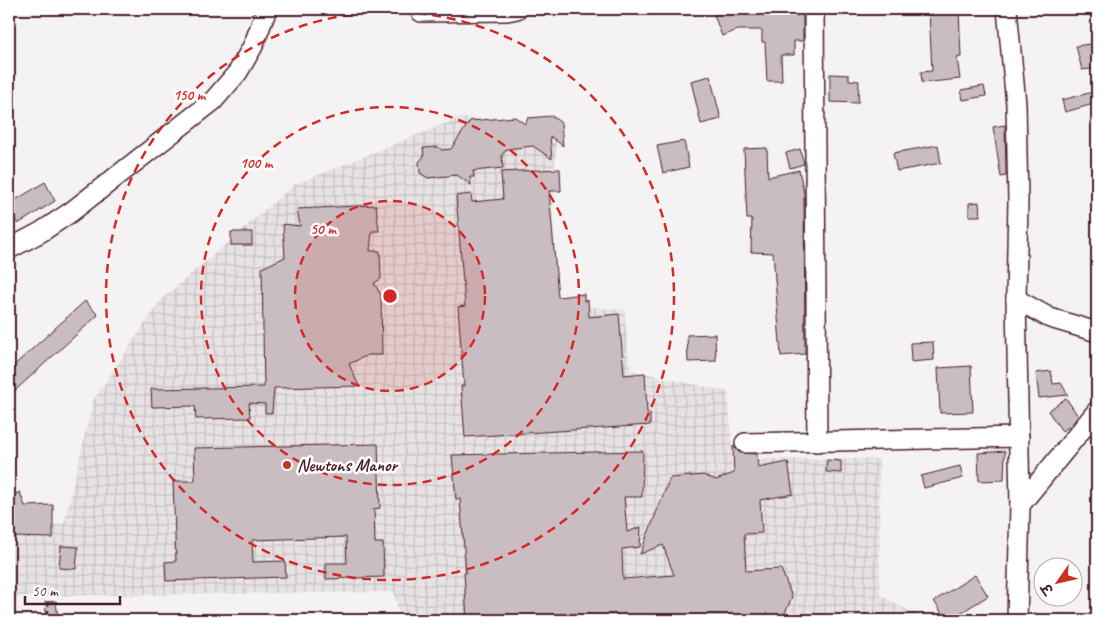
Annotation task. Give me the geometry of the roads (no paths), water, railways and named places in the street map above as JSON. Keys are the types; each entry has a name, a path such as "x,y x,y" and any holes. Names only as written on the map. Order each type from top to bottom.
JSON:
{"street":[{"path":"9,249 41,232 71,212 213,101 238,72 253,46 267,9"},
{"path":"814,9 817,442"},
{"path":"1007,9 1016,104 1018,200 1016,299 1020,505 1017,620"},
{"path":"421,12 510,10"},
{"path":"1016,299 1050,318 1097,332"},
{"path":"1020,505 1097,411"},
{"path":"744,443 1019,437"}],"place":[{"name":"Newtons Manor","path":"287,465"}]}
